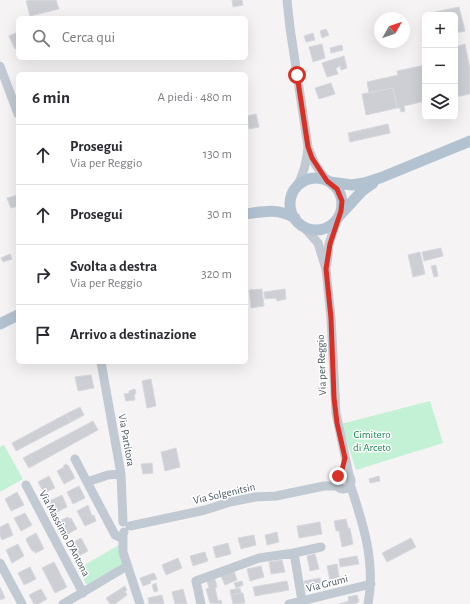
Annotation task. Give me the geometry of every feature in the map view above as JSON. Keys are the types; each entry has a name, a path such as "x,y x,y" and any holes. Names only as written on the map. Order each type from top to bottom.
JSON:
{"main road":[{"path":"262,212 284,202 307,180 314,178 329,182 352,185 364,183 380,178 470,141"},
{"path":"248,214 282,212 311,229 324,229 331,225 362,191 380,178"},
{"path":"329,182 337,189 341,197 342,206 338,217"},
{"path":"295,190 291,203 292,211 299,222"},
{"path":"0,324 16,317"}],"street":[{"path":"287,0 308,147 315,164 329,182"},
{"path":"0,66 16,109"},
{"path":"295,190 306,166 308,147"},
{"name":"Via per Reggio","path":"326,269 330,244 338,217"},
{"name":"Via per Reggio","path":"299,222 318,243 326,269 331,313 334,398 338,428 345,458 343,481 355,497 370,556 371,584 368,604"},
{"name":"Via Partitora","path":"101,364 120,474 125,530 124,552 127,566 140,604"},
{"path":"75,458 115,535 125,530"},
{"path":"87,482 108,475 120,474"},
{"name":"Via Solgenitsin","path":"125,530 205,510 230,502 255,497 276,496 343,481"},
{"name":"Via Massimo D'Antona","path":"26,485 83,593"},
{"path":"201,604 196,581 259,558 321,547"},
{"path":"294,553 302,601"},
{"path":"0,563 22,604"},
{"path":"62,604 127,566"},
{"name":"Via Grumi","path":"289,604 371,584"}],"green space":[{"name":"Cimitero di Arceto","path":"430,401 443,443 356,470 341,424"},
{"path":"4,445 23,479 0,492 0,447"},
{"path":"119,545 122,564 86,584 79,568"}],"building":[{"path":"56,0 59,9 30,16 26,1"},
{"path":"232,0 242,0 243,5 233,7"},
{"path":"459,7 465,31 458,32 458,12 435,12"},
{"path":"326,29 329,35 322,38 320,31"},
{"path":"16,33 16,49 15,49 9,36"},
{"path":"313,33 315,40 306,42 304,36"},
{"path":"322,44 325,58 313,62 309,47"},
{"path":"465,44 470,69 470,94 458,96 458,48 458,46"},
{"path":"342,45 343,50 331,53 330,48"},
{"path":"344,56 347,68 341,70 340,66 336,68 338,74 327,77 322,63"},
{"path":"422,66 422,102 404,106 405,111 401,112 400,108 397,108 393,88 369,93 367,82 398,75 397,71"},
{"path":"331,83 335,94 319,99 315,88"},
{"path":"393,88 397,108 366,115 362,94"},
{"path":"256,114 259,127 249,129 248,116"},
{"path":"388,124 390,133 350,142 348,133"},
{"path":"16,196 16,207 11,208 7,198"},
{"path":"441,248 443,256 424,261 422,252"},
{"path":"420,252 425,274 413,277 408,255"},
{"path":"10,254 12,259 3,262 1,258"},
{"path":"436,265 438,276 434,277 431,266"},
{"path":"262,289 264,306 251,308 249,290"},
{"path":"285,289 286,299 277,301 276,298 265,299 264,292"},
{"path":"91,375 94,388 78,391 75,377"},
{"path":"151,379 156,406 147,408 142,381"},
{"path":"135,389 135,400 126,401 124,394"},
{"path":"80,407 84,415 71,422 66,414"},
{"path":"66,414 71,422 16,451 12,443"},
{"path":"93,421 98,430 29,468 23,458"},
{"path":"176,448 180,467 165,471 161,452"},
{"path":"152,463 153,473 143,474 141,464"},
{"path":"66,464 75,478 64,484 57,471"},
{"path":"49,476 55,488 44,493 38,482"},
{"path":"379,476 380,481 370,483 369,479"},
{"path":"79,486 85,498 73,504 67,492"},
{"path":"17,492 24,505 11,511 5,499"},
{"path":"62,495 67,507 55,513 49,501"},
{"path":"88,505 92,516 94,515 96,521 85,526 77,511"},
{"path":"25,513 32,525 21,531 14,518"},
{"path":"68,517 69,519 71,518 77,529 68,534 67,532 65,533 59,524 62,522 61,520"},
{"path":"346,519 348,528 350,528 353,544 342,547 339,531 336,531 334,521"},
{"path":"320,522 322,534 299,538 297,526"},
{"path":"8,523 13,535 2,540 0,536 0,527"},
{"path":"277,532 279,542 267,545 265,535"},
{"path":"36,533 44,549 35,553 32,551 26,540"},
{"path":"254,535 256,545 241,549 238,538"},
{"path":"81,538 88,551 77,557 70,544"},
{"path":"411,538 416,547 387,562 382,553"},
{"path":"228,543 231,554 216,558 213,547"},
{"path":"18,544 24,556 12,563 6,550"},
{"path":"205,552 208,561 193,566 190,556"},
{"path":"315,554 319,569 310,571 307,556"},
{"path":"357,556 359,564 340,567 339,559"},
{"path":"178,558 182,568 166,575 162,565"},
{"path":"282,560 285,572 271,574 269,562"},
{"path":"54,562 67,587 55,593 42,568"},
{"path":"337,564 340,582 331,584 327,566"},
{"path":"261,566 264,577 250,581 247,569"},
{"path":"30,567 36,579 24,585 18,573"},
{"path":"234,571 237,580 225,585 221,576"},
{"path":"154,573 157,579 150,581 151,583 143,586 140,578"},
{"path":"320,578 322,588 307,591 304,581"},
{"path":"215,579 217,587 215,588 218,601 221,600 222,604 210,603 206,589 209,588 207,581"},
{"path":"242,581 243,585 236,588 234,583"},
{"path":"287,581 289,590 255,596 253,587"},
{"path":"156,583 158,591 154,592 152,585"},
{"path":"125,586 127,595 115,604 110,604 106,598"},
{"path":"0,587 5,598 0,600"},
{"path":"240,588 241,593 231,595 230,590"},
{"path":"41,589 47,599 38,604 34,604 29,595"},
{"path":"183,589 187,604 175,604 172,592"},
{"path":"243,593 245,603 233,604 231,595"},
{"path":"162,595 164,604 149,604 148,598"},
{"path":"357,595 359,602 356,603 357,604 339,604 349,601 348,597"}],"route":[{"path":"297,75 308,147 316,165 327,181 334,185 337,189 342,201 340,215 337,219 330,244 326,269 331,318 334,398 337,423 345,458 341,474 338,476"}]}
